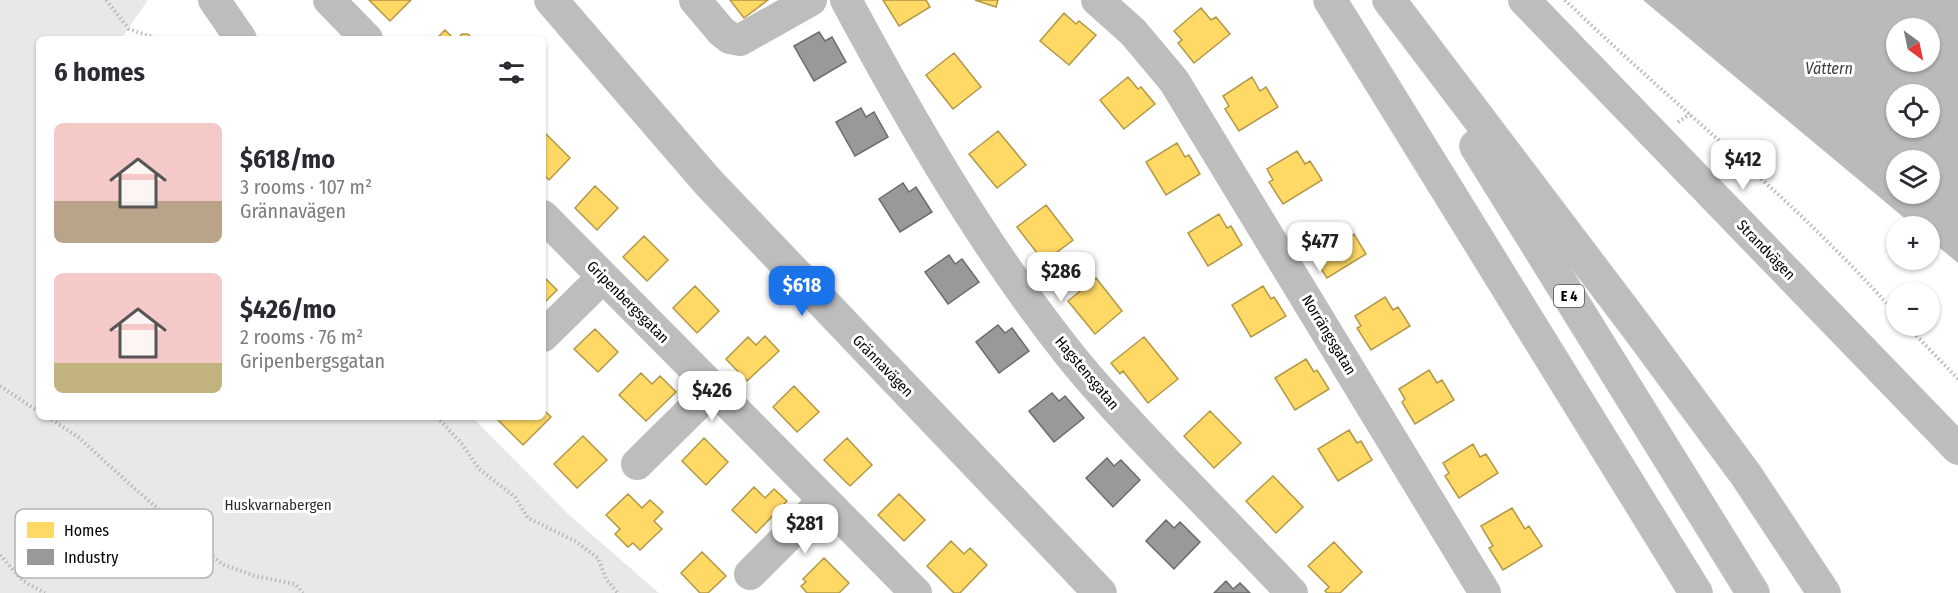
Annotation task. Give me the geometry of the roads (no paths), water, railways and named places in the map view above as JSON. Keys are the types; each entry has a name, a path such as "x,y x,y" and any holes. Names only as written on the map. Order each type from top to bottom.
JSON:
{"main road":[{"name":"Grännavägen","path":"551,0 708,182 1100,593"},
{"path":"1330,0 1696,593"},
{"path":"1387,0 1640,330 1739,465 1824,593"},
{"name":"E 4","path":"1387,0 1753,593"},
{"path":"1608,451 1679,593"}],"street":[{"path":"214,0 239,36"},
{"path":"329,0 364,36"},
{"path":"695,0 721,31 729,38 740,40 811,0"},
{"name":"Hagstensgatan","path":"846,0 912,120 957,195 1009,274 1069,355 1120,413 1293,593"},
{"name":"Norrängsgatan","path":"1097,0 1133,32 1174,81 1485,593"},
{"name":"Strandvägen","path":"1524,0 1958,449"},
{"name":"Gripenbergsgatan","path":"546,219 916,593"},
{"path":"546,333 603,277"},
{"path":"637,464 714,388"},
{"path":"750,574 824,500"}],"water":[{"name":"Vättern","path":"1643,0 1958,0 1958,263 1940,248 1940,216 1902,216 1888,204 1940,204 1940,150 1886,150 1886,203"}],"park label":[{"name":"Huskvarnabergen","path":"278,505"}]}
